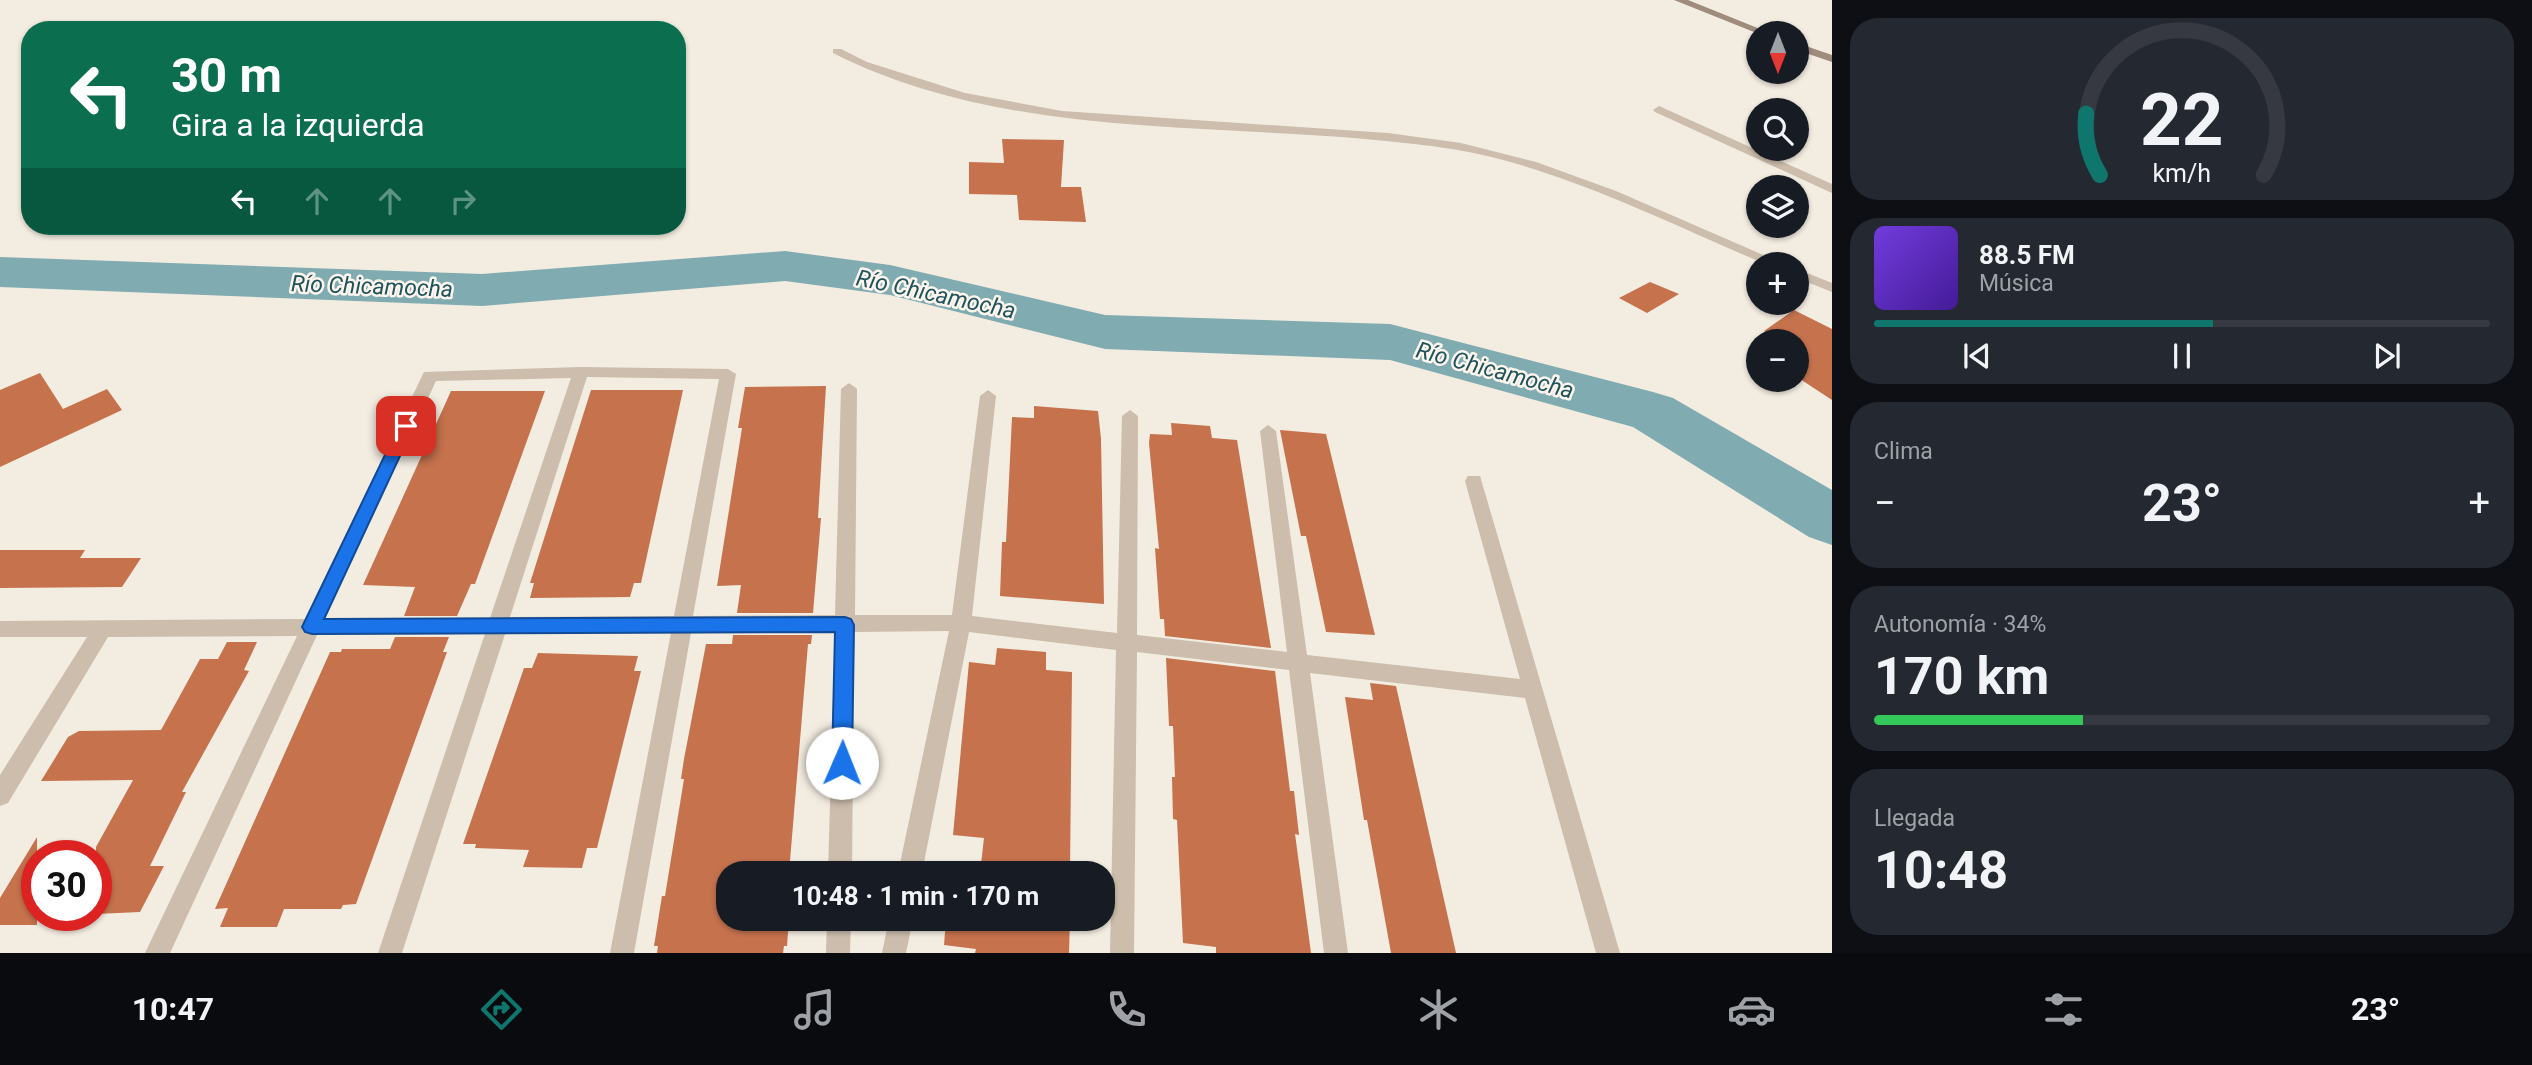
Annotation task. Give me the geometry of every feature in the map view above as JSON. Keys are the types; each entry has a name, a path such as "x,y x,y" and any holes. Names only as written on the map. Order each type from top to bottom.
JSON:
{"main road":[{"path":"1679,0 1746,26"},
{"path":"1810,51 1832,59"}],"street":[{"path":"837,51 863,64 963,96 1062,115 1388,137 1461,146 1532,165 1600,190 1748,252"},
{"path":"1659,110 1832,189"},
{"path":"1809,278 1832,288"},
{"path":"390,953 580,372"},
{"path":"158,953 430,376 580,372 728,374 622,953"},
{"path":"840,861 849,389"},
{"path":"912,861 961,623 988,396"},
{"path":"1122,953 1130,416"},
{"path":"1268,431 1336,953"},
{"path":"1474,481 1608,953"},
{"path":"0,629 961,623 1532,690"},
{"path":"0,794 103,628"},
{"path":"838,953 839,931"},
{"path":"894,953 899,931"}],"building":[{"path":"1002,139 1064,140 1061,187 1081,187 1086,222 1019,220 1017,195 969,194 969,162 1004,163"},
{"path":"1650,282 1679,294 1647,313 1619,298"},
{"path":"1787,315 1804,315 1832,329 1832,400 1809,385 1809,329 1767,329"},
{"path":"40,373 63,409 107,389 122,410 0,467 0,390"},
{"path":"826,386 818,518 821,518 813,613 737,613 741,585 717,586 742,428 738,428 745,387"},
{"path":"591,390 683,390 641,583 634,583 630,597 530,598 534,583 530,583"},
{"path":"451,391 545,391 475,584 471,584 457,616 404,616 415,587 363,585"},
{"path":"1034,406 1098,411 1101,439 1104,604 1000,596 1002,542 1006,542 1012,417 1034,418"},
{"path":"1171,423 1210,426 1212,438 1237,440 1271,648 1165,636 1164,619 1160,619 1155,548 1159,549 1149,443 1150,434 1172,435"},
{"path":"1280,430 1326,434 1375,635 1326,632 1306,536 1301,536"},
{"path":"0,550 85,550 80,558 141,558 122,587 0,588"},
{"path":"733,635 812,635 811,644 808,644 790,861 716,861 716,931 788,931 787,946 784,946 783,953 657,953 658,946 654,946 662,896 665,896 684,779 681,779 684,759 706,644 732,644"},
{"path":"395,637 449,637 443,652 447,652 356,904 343,905 341,909 284,909 277,927 220,927 228,908 215,909 330,652 341,652 342,649 390,649"},
{"path":"227,642 257,642 244,670 249,671 182,792 186,792 150,866 164,866 140,912 112,913 112,840 100,840 133,780 41,781 68,737 79,731 161,730 200,659 218,659"},
{"path":"997,648 1046,652 1046,670 1072,672 1070,861 981,861 984,838 953,835 969,662 995,665"},
{"path":"538,653 638,656 634,671 641,671 597,848 587,848 582,868 523,867 529,850 475,848 476,844 463,844 524,668 532,668"},
{"path":"1166,658 1275,671 1290,791 1294,791 1299,835 1295,834 1311,953 1216,953 1216,947 1183,943 1177,820 1173,819 1173,726 1169,726"},
{"path":"1370,683 1396,686 1456,953 1391,953 1367,820 1364,820 1345,697 1373,700"},
{"path":"21,863 21,925 0,925 0,898"},
{"path":"945,931 1070,931 1069,953 975,953 976,949 944,945"}],"waterway":[{"name":"Río Chicamocha","path":"0,272 482,290 785,266 890,280 1105,332 1390,342 1653,412 1832,520"}],"route":[{"path":"406,426 312,627 845,625 842,763"}]}
